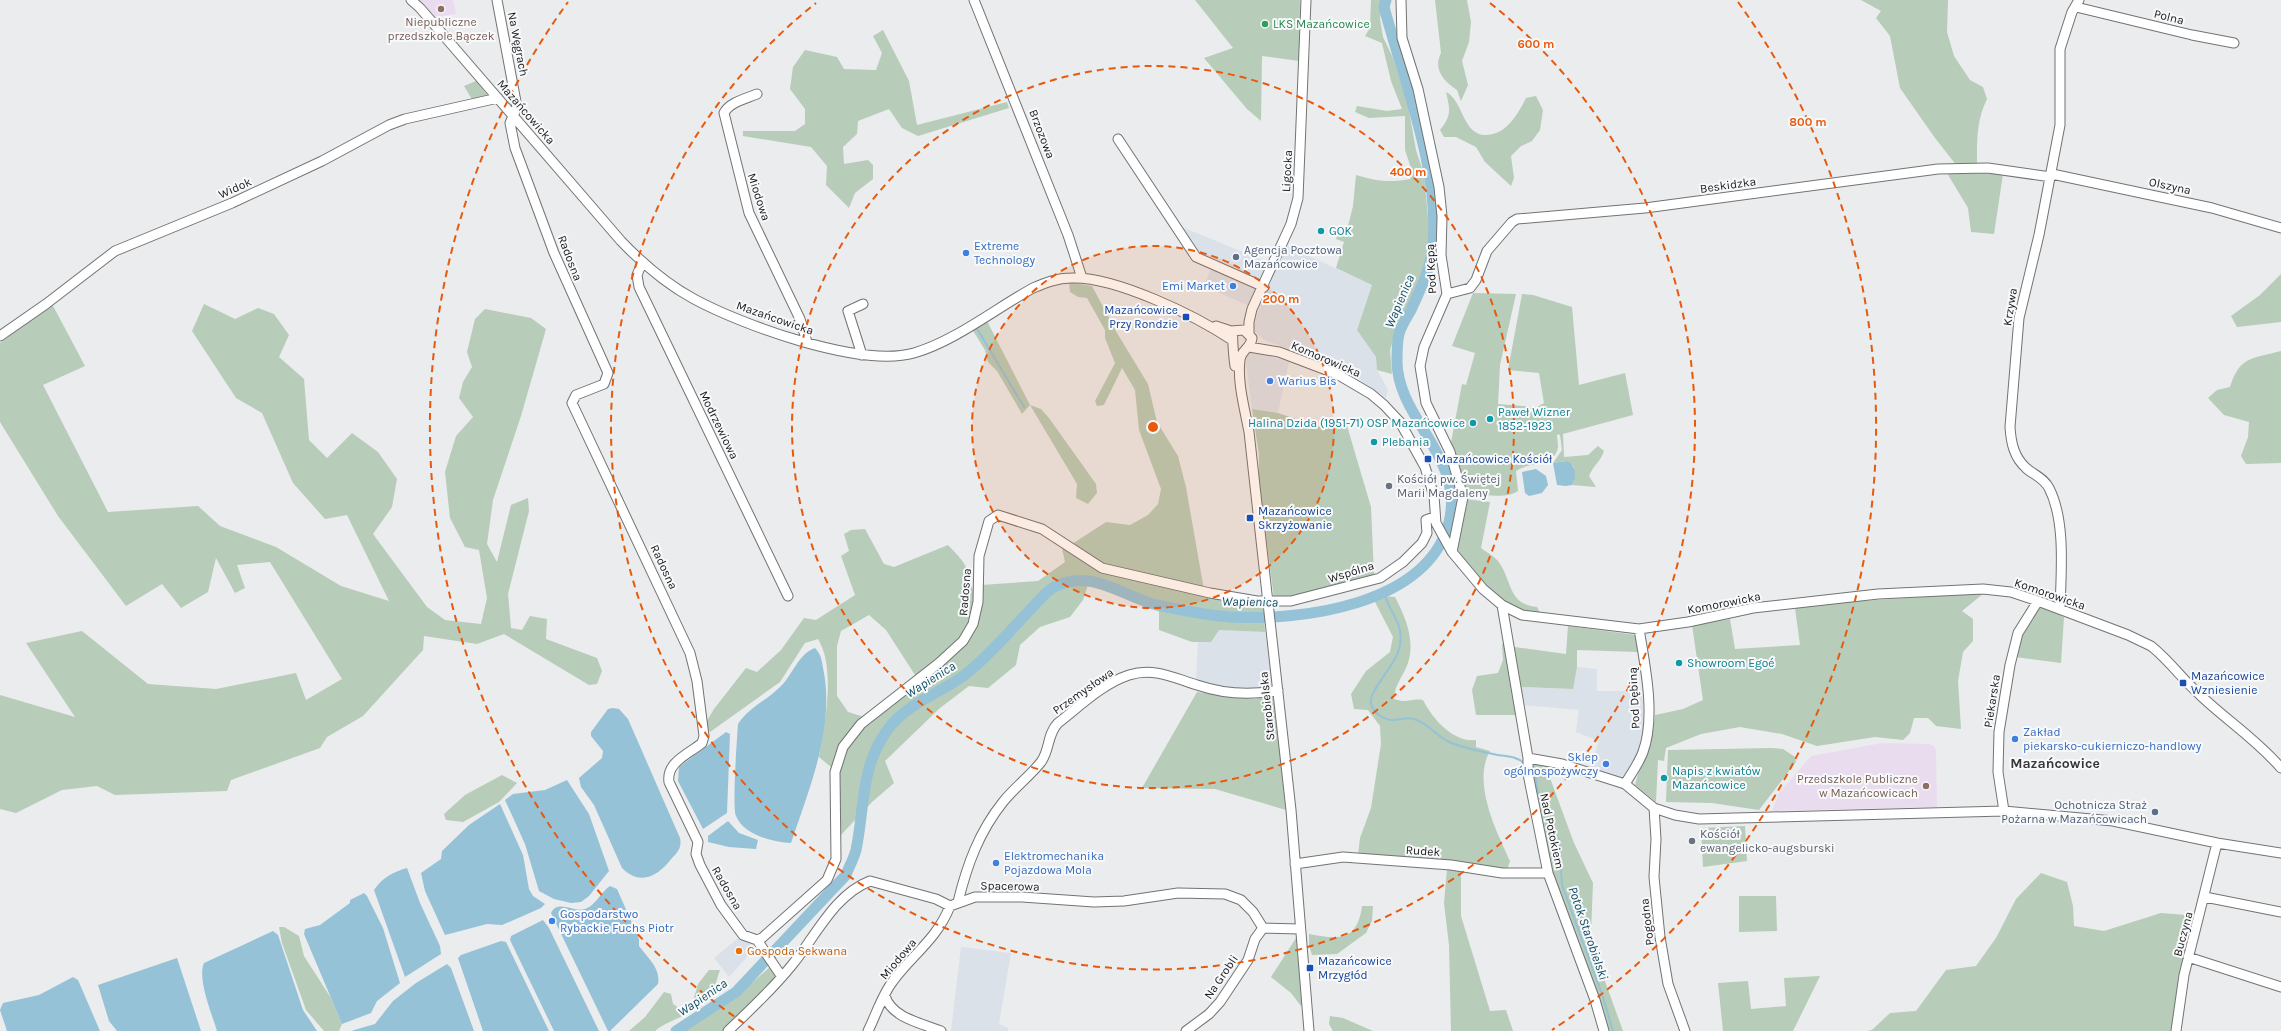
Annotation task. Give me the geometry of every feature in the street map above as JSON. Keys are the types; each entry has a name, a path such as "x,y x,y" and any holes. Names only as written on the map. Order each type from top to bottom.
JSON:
{"street":[{"name":"Mazańcowicka","path":"411,0 420,8 642,262 682,292 718,311 828,349 882,357 913,353 948,338 1046,282 1059,279 1082,278 1149,297 1206,324 1233,343 1240,350 1245,338"},
{"name":"Na Węgrach","path":"497,0 517,107 514,116"},
{"name":"Brzozowa","path":"974,0 1068,235 1082,278"},
{"name":"Ligocka","path":"1241,380 1240,360 1252,309 1264,287 1291,224 1298,198 1306,0"},
{"name":"Pod Kępą","path":"1401,0 1402,38 1418,89 1438,187 1442,216 1442,255 1447,294 1424,348 1420,366 1426,403 1450,452 1463,497 1450,549"},
{"name":"Polna","path":"2077,4 2192,35 2234,43"},
{"name":"Krzywa","path":"2060,609 2062,571 2060,532 2054,498 2048,486 2017,457 2011,444 2010,427 2019,318 2052,176 2060,125 2060,49 2077,4"},
{"name":"Miodowa","path":"757,94 727,108 724,113 749,213 800,319 807,342"},
{"name":"Widok","path":"0,336 46,304 115,251 232,203 322,161 389,125 405,119 498,98"},
{"name":"Radosna","path":"514,116 510,123 515,148 565,279 608,373 604,384 576,396 572,403 690,652 697,680 704,736 702,743 672,766 668,774 669,782 698,842 696,854 700,866 721,905 743,935 757,940 762,938 827,880 836,859 835,772 843,747 861,724 939,663 963,641 973,624 978,602 979,556 989,521 998,515 1042,529 1102,568 1210,593 1268,604"},
{"path":"1118,139 1196,257 1264,287"},
{"name":"Beskidzka","path":"1447,294 1466,290 1474,284 1487,251 1512,222 1517,219 1646,208 1938,169 1988,168 2052,176"},
{"name":"Olszyna","path":"2052,176 2212,208 2281,228"},
{"name":"Modrzewiowa","path":"642,262 637,275 639,287 788,596"},
{"path":"862,355 848,311 863,304"},
{"path":"1206,324 1231,331 1245,338"},
{"path":"1241,380 1235,366 1233,335 1245,338"},
{"name":"Komorowicka","path":"1245,338 1337,374 1371,394 1393,414 1416,450 1431,482 1434,496 1434,517 1438,529 1450,549 1478,584 1502,604 1522,615 1639,629 1688,622 1753,608 1878,594 1984,589 2011,592 2128,635 2151,646 2161,654 2198,694 2252,738 2281,768"},
{"name":"Starobielska","path":"1241,380 1278,690 1309,1031"},
{"name":"Wspólna","path":"1268,604 1291,601 1380,578 1403,562 1422,543 1428,533 1426,520 1434,517"},
{"name":"Piekarska","path":"2004,811 1998,772 1999,732 2010,665 2018,633 2038,601"},
{"name":"Nad Potokiem","path":"1502,604 1528,760 1528,774 1548,873 1595,1000 1604,1031"},
{"name":"Pod Dębiną","path":"1625,784 1643,753 1649,731 1646,673 1639,629"},
{"name":"Przemysłowa","path":"954,904 968,865 982,833 1003,802 1041,762 1046,752 1052,731 1058,723 1106,686 1130,675 1151,672 1167,674 1197,685 1224,692 1252,695 1278,690"},
{"path":"1528,760 1562,764 1625,784 1654,808 1675,815 1699,819 2004,811 2113,822 2217,843 2281,853"},
{"name":"Pogodna","path":"1654,808 1656,839 1654,877 1659,932 1668,984 1685,1031"},
{"name":"Buczyna","path":"2176,1031 2188,957 2205,897 2217,843"},
{"name":"Rudek","path":"1295,864 1343,857 1451,865 1502,872 1548,873"},
{"path":"728,1031 782,977 841,900 860,885 870,881 954,904"},
{"name":"Spacerowa","path":"954,904 975,897 1022,897 1094,902 1124,901 1178,893 1225,894 1241,900 1253,912 1263,928"},
{"path":"2205,897 2281,912"},
{"name":"Miodowa","path":"868,1031 892,982 936,934 954,904"},
{"path":"1263,928 1300,929"},
{"name":"Na Grobli","path":"1186,1031 1209,1014 1220,1002 1248,960 1255,939 1263,928"},
{"path":"757,940 782,977"},
{"path":"2188,957 2281,987"},
{"path":"885,996 888,1005 898,1014 941,1031"}],"shaded area":[{"name":"Niepubliczne przedszkole Bączek","path":"418,0 453,0 456,14 434,17"},
{"path":"1177,225 1270,263 1262,283 1198,255"},
{"path":"1287,246 1372,285 1357,330 1376,357 1377,370 1388,390 1386,398 1346,370 1264,340 1255,332 1255,322 1259,309"},
{"path":"1212,266 1260,287 1249,306 1204,286"},
{"path":"1250,353 1258,353 1289,362 1278,413 1252,409 1246,364 1247,357"},
{"path":"1218,630 1265,632 1273,689 1252,693 1196,683 1198,642 1211,642"},
{"path":"1577,667 1597,669 1597,691 1642,691 1645,733 1637,755 1624,780 1589,769 1599,741 1576,732 1579,710 1524,705 1522,687 1572,689"},
{"path":"1882,743 1929,744 1934,746 1936,750 1937,807 1772,811 1779,793 1811,756"},
{"path":"742,935 754,949 729,977 714,958"},
{"path":"961,947 1011,953 999,1024 1008,1028 1008,1031 951,1031"}],"green space":[{"path":"1195,0 1300,0 1299,61 1262,56 1261,121 1247,109 1204,58 1233,48"},
{"path":"1371,0 1382,0 1380,19 1383,37 1393,58 1408,105 1416,150 1424,175 1430,238 1424,270 1413,298 1397,328 1390,350 1392,374 1377,370 1376,357 1357,330 1372,285 1336,268 1344,242 1336,239 1339,231 1346,234 1353,206 1356,175 1370,179 1389,181 1410,179 1413,174 1405,150 1405,116 1369,118 1355,112 1357,106 1387,111 1402,109 1391,81 1382,43 1365,36 1370,28"},
{"path":"1435,0 1467,0 1471,22 1469,42 1462,61 1468,85 1461,101 1457,90 1447,83 1439,69 1438,64 1441,53"},
{"path":"1861,0 1948,0 1947,32 1954,56 1970,80 1983,87 1987,99 1983,107 1979,124 1977,140 1977,166 1957,166 1935,138 1900,88 1890,36 1876,18 1881,11"},
{"path":"883,30 909,81 917,125 1007,102 1009,108 918,136 902,128 889,109 858,121 857,134 843,147 844,164 868,160 873,165 873,179 855,193 849,208 826,185 827,166 811,147 743,136 743,131 795,131 805,124 805,109 790,89 793,67 805,50 837,57 844,69 876,70 882,53 873,36"},
{"path":"476,81 488,96 473,101 464,86"},
{"path":"1446,92 1457,103 1470,127 1475,132 1483,135 1493,134 1504,129 1513,120 1526,98 1536,96 1543,110 1540,130 1532,141 1521,146 1511,156 1514,178 1511,186 1485,162 1476,147 1456,137 1444,137 1440,130 1447,120 1449,112"},
{"path":"1947,173 2003,174 1994,234 1971,232 1968,208"},
{"path":"2281,274 2281,322 2237,327 2231,316 2260,295"},
{"path":"1069,282 1092,286 1117,333 1148,384 1157,422 1178,456 1186,487 1204,590 1103,566 1072,544 1106,522 1130,525 1148,515 1158,504 1161,489 1139,430 1135,390 1122,368 1104,405 1097,406 1095,401 1115,363 1105,338 1105,330 1087,298 1078,297 1070,292"},
{"path":"1473,293 1516,294 1500,365 1498,404 1537,407 1544,403 1539,373 1508,370 1522,294 1533,295 1572,307 1579,385 1625,373 1633,415 1563,434 1564,457 1588,455 1598,446 1604,451 1589,476 1596,487 1572,485 1574,481 1574,467 1567,461 1553,463 1562,450 1560,435 1557,434 1558,447 1552,458 1516,471 1518,491 1513,494 1500,496 1466,495 1453,452 1454,449 1450,448 1462,384 1466,385 1475,353 1452,346"},
{"path":"52,304 85,366 43,385 108,512 198,506 220,526 276,547 341,586 389,601 347,515 325,519 293,483 262,413 236,398 192,331 204,304 235,319 258,308 274,314 289,335 279,357 304,379 309,440 327,458 352,433 378,452 397,479 392,507 373,534 427,607 445,620 481,624 487,598 479,550 465,547 450,518 445,472 456,436 473,417 459,398 463,382 472,367 467,352 475,319 485,309 531,318 546,329 521,416 493,500 487,544 497,562 511,505 528,498 529,511 508,594 511,628 522,630 530,616 547,619 546,639 597,658 602,671 597,684 589,685 504,634 477,644 424,636 423,650 363,716 327,737 320,748 231,780 227,791 115,795 97,786 62,790 16,813 0,809 0,695 75,717 26,643 82,631 148,684 216,689 296,673 306,700 342,679 270,562 237,565 245,588 235,593 216,558 208,592 181,608 162,584 126,606 58,516 0,422 0,343"},
{"path":"987,321 1030,405 1022,414 997,371 988,362 985,350 972,329"},
{"path":"2281,351 2281,463 2246,464 2241,456 2248,437 2249,422 2224,415 2208,398 2217,390 2230,387 2238,369 2249,360 2255,357"},
{"path":"1030,405 1041,409 1049,418 1096,484 1097,493 1088,504 1076,498 1077,484"},
{"path":"1252,409 1278,413 1327,429 1328,423 1345,419 1371,507 1374,575 1291,598 1274,599 1259,481 1259,455"},
{"path":"1465,499 1490,502 1481,548 1498,561 1515,596 1527,605 1537,607 1541,615 1515,607 1493,593 1473,574 1456,553"},
{"path":"865,529 884,564 894,567 948,545 966,568 972,587 974,603 973,617 961,640 940,660 917,678 886,630 869,615 841,631 837,646 837,696 848,712 871,719 913,688 958,649 975,624 980,605 981,585 1038,581 1065,562 1061,544 1101,569 1210,597 1263,605 1265,632 1219,630 1211,642 1192,642 1159,630 1159,610 1088,585 1083,600 1070,617 1040,627 1020,645 1016,665 988,688 969,686 940,708 885,761 894,783 872,802 840,836 838,773 819,757 828,697 828,681 827,665 818,639 805,643 780,682 710,732 705,724 714,709 746,668 757,672 781,650 804,618 816,620 855,595 841,556 849,551 844,534 851,530"},
{"path":"1984,593 1962,611 1973,619 1973,641 1963,652 1958,681 1961,729 1936,726 1928,718 1914,718 1910,733 1903,740 1875,737 1817,746 1782,734 1740,727 1701,734 1666,748 1664,761 1658,760 1656,802 1635,785 1652,734 1655,715 1683,709 1703,700 1692,625 1730,619 1735,649 1800,645 1795,608 1846,602"},
{"path":"1381,596 1395,597 1409,631 1409,659 1396,687 1394,699 1403,701 1423,700 1444,728 1459,738 1476,740 1476,747 1490,751 1485,763 1485,792 1498,836 1510,861 1507,870 1358,855 1360,838 1371,808 1381,744 1380,726 1368,710 1354,709 1351,694 1366,671 1390,652 1393,637 1374,600"},
{"path":"2038,605 2064,617 2061,663 2015,657 2021,634"},
{"path":"1568,626 1636,635 1638,652 1577,650 1577,667 1573,689 1522,687 1524,705 1514,647 1566,654"},
{"path":"1502,644 1504,644 1516,715 1476,715 1472,690 1477,676 1498,673 1503,660"},
{"path":"1197,692 1254,699 1274,695 1286,810 1215,789 1142,788"},
{"path":"1783,749 1795,757 1796,762 1759,810 1712,803 1666,802 1668,750"},
{"path":"1533,761 1554,766 1550,778 1574,843 1593,883 1591,933 1598,962 1623,1031 1607,1031 1552,873 1532,775"},
{"path":"502,775 517,783 499,802 463,822 446,820 444,814 465,795"},
{"path":"1745,826 1747,861 1703,867 1701,828"},
{"path":"1447,869 1461,871 1461,916 1490,1011 1506,1010 1513,1031 1451,1031 1449,945 1444,903"},
{"path":"2041,873 2067,882 2073,906 2074,926 2104,931 2161,913 2186,915 2194,929 2173,1031 1867,1031 1872,1030 1890,1013 1916,1011 1946,970 1976,966 1996,938 2016,899"},
{"path":"1739,896 1776,896 1777,931 1739,932"},
{"path":"1362,906 1373,906 1372,921 1366,933 1337,954 1312,955 1309,945 1309,934 1329,937 1344,936 1356,927"},
{"path":"279,927 284,927 299,936 304,956 331,998 342,1024 339,1031 324,1031 306,1010 282,943"},
{"path":"1296,938 1303,1003 1301,1006 1291,993 1271,977"},
{"path":"770,967 776,974 773,984 725,1031 684,1031 732,1000"},
{"path":"709,970 720,970 712,993 706,1002 700,1007 661,1026 655,1031 629,1031 645,1017 664,992 671,994 673,1004 679,1008 693,1001 698,984"},
{"path":"1820,976 1793,1031 1723,1031 1718,983 1748,981 1751,1009 1786,1006 1784,978"},
{"path":"1330,1016 1343,1018 1373,1031 1333,1031 1329,1024"}],"water":[{"path":"1567,461 1574,468 1574,482 1572,485 1557,485 1553,463"},
{"path":"1536,469 1546,476 1548,485 1542,493 1529,496 1525,493 1522,472"},
{"path":"815,648 821,659 826,695 826,716 818,760 791,843 767,839 752,833 745,828 736,816 735,787 738,724 747,713 775,692 785,682 804,655"},
{"path":"608,709 619,709 628,719 680,838 679,849 667,864 655,874 643,878 629,874 622,868 594,805 581,787 579,778 602,758 603,751 591,736 591,732"},
{"path":"726,732 730,734 727,813 703,829 678,781 679,767"},
{"path":"567,780 589,814 609,871 589,896 581,902 571,903 554,899 539,891 525,844 505,800 513,794 545,790"},
{"path":"500,804 523,855 529,889 533,896 545,904 541,908 502,925 487,924 445,935 425,891 421,873 441,859 442,851 469,825"},
{"path":"728,821 739,833 758,840 756,849 729,847 708,842 708,836"},
{"path":"407,868 420,903 440,946 441,954 405,977 374,890 388,876"},
{"path":"610,886 617,889 639,939 639,946 653,963 657,973 658,984 610,1031 608,1031 551,913 558,907 581,910 585,909 595,902"},
{"path":"364,893 367,896 383,928 400,983 377,1001 371,1013 342,1024 304,934 305,929 320,925 350,903 350,900"},
{"path":"543,920 549,928 599,1031 554,1031 510,940 511,936"},
{"path":"273,931 278,935 303,1010 317,1031 217,1031 202,978 204,963"},
{"path":"501,941 506,942 549,1031 483,1031 458,958 461,955"},
{"path":"177,958 201,1031 117,1031 109,1021 98,985"},
{"path":"447,964 451,968 474,1031 351,1031 375,1024 393,1001 416,983"},
{"path":"73,977 78,980 100,1031 7,1031 0,1010 3,1003 39,995"}],"waterway":[{"name":"Wapienica","path":"676,1031 736,992 846,875 856,850 864,792 870,764 875,751 889,727 908,710 962,677 979,663 1044,595 1054,587 1068,582 1094,582 1157,605 1194,612 1231,617 1291,616 1325,611 1357,603 1388,591 1414,574 1435,553 1448,526 1452,502 1448,480 1441,460 1408,402 1400,382 1397,361 1397,344 1400,331 1428,271 1433,246 1434,217 1426,156 1419,126 1384,7 1386,0"},
{"path":"976,327 1024,407"},
{"name":"Potok Starobielski","path":"1384,591 1386,599 1398,623 1401,637 1398,652 1371,698 1371,703 1374,710 1379,715 1389,720 1409,718 1419,721 1449,742 1465,748 1513,757 1524,763"},
{"name":"Potok Starobielski","path":"1531,769 1535,773 1538,794 1546,821 1559,840 1562,885 1603,997 1613,1031"}],"place":[{"name":"Niepubliczne przedszkole Bączek","path":"441,9"},
{"name":"LKS Mazańcowice","path":"1265,24"},
{"name":"GOK","path":"1321,231"},
{"name":"Extreme Technology","path":"966,253"},
{"name":"Agencja Pocztowa Mazańcowice","path":"1236,257"},
{"name":"Emi Market","path":"1233,286"},
{"name":"Mazańcowice Przy Rondzie","path":"1186,317"},
{"name":"Warius Bis","path":"1270,381"},
{"name":"Paweł Wizner 1852-1923","path":"1490,419"},
{"name":"Halina Dzida (1951-71) OSP Mazańcowice","path":"1473,423"},
{"name":"Plebania","path":"1374,442"},
{"name":"Mazańcowice Kościół","path":"1428,459"},
{"name":"Kościół pw. Świętej Marii Magdaleny","path":"1389,486"},
{"name":"Mazańcowice Skrzyżowanie","path":"1250,518"},
{"name":"Showroom Egoé","path":"1679,663"},
{"name":"Mazańcowice Wzniesienie","path":"2183,683"},
{"name":"Zakład piekarsko-cukierniczo-handlowy","path":"2015,739"},
{"name":"Sklep ogólnospożywczy","path":"1606,764"},
{"name":"Napis z kwiatów Mazańcowice","path":"1664,778"},
{"name":"Przedszkole Publiczne w Mazańcowicach","path":"1926,786"},
{"name":"Ochotnicza Straż Pożarna w Mazańcowicach","path":"2155,812"},
{"name":"Kościół ewangelicko-augsburski","path":"1692,841"},
{"name":"Elektromechanika Pojazdowa Mola","path":"996,863"},
{"name":"Gospodarstwo Rybackie Fuchs Piotr","path":"552,921"},
{"name":"Gospoda Sekwana","path":"739,951"},
{"name":"Mazańcowice Mrzygłód","path":"1310,968"}],"district":[{"name":"Mazańcowice","path":"2055,763"}]}
